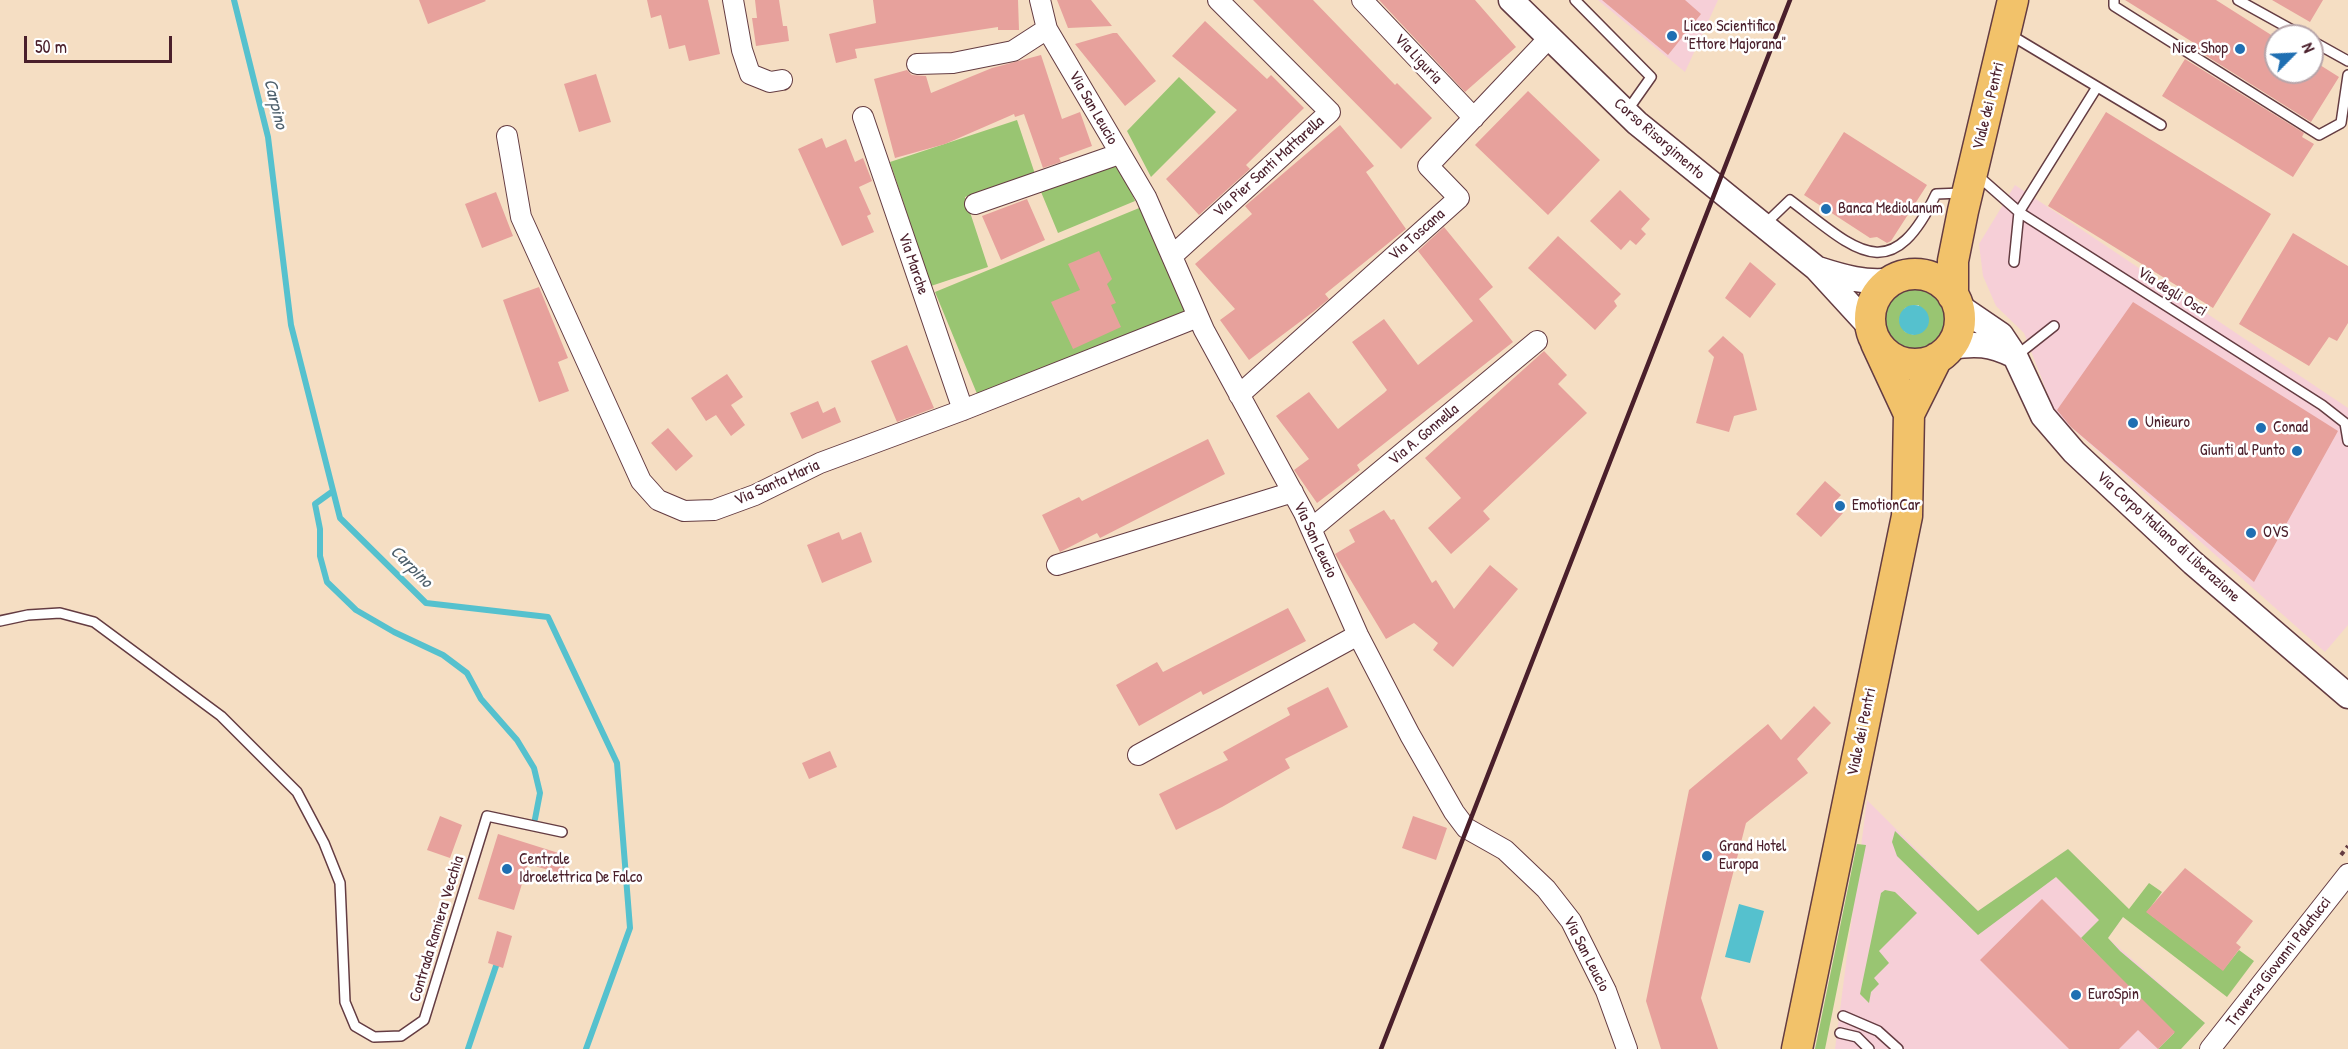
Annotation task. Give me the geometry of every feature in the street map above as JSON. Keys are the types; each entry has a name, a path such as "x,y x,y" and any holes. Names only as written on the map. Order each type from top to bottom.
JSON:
{"main road":[{"name":"Viale dei Pentri","path":"1955,301 1953,261 2013,0"},
{"name":"Viale dei Pentri","path":"1898,278 1942,246 1968,192"},
{"path":"1912,274 1931,278 1940,282 1955,301 1958,331 1944,352 1921,364 1904,363 1888,355 1873,335 1873,302 1878,293 1898,278 1912,274"},
{"name":"Viale dei Pentri","path":"1797,1049 1907,516 1909,414 1873,335"},
{"name":"Viale dei Pentri","path":"1909,414 1944,352"}],"street":[{"path":"733,0 742,51 750,74 770,82 782,80"},
{"name":"Via San Leucio","path":"1040,0 1047,29 1146,197 1198,317 1293,492 1358,635 1410,735 1454,812 1466,828 1505,850 1546,889 1571,921 1606,991 1627,1049"},
{"name":"Via Pier Santi Mattarella","path":"1172,256 1330,112 1218,0"},
{"name":"Via Liguria","path":"1362,0 1474,118"},
{"name":"Corso Risorgimento","path":"1511,0 1626,112 1816,268 1873,335"},
{"path":"917,64 953,63 1013,51 1047,29"},
{"name":"Via Toscana","path":"1239,395 1459,198 1428,166 1549,38"},
{"name":"Via Marche","path":"863,117 963,410"},
{"name":"Via Santa Maria","path":"507,136 521,217 641,481 658,500 684,511 714,510 755,495 820,463 963,410 1198,317"},
{"path":"975,204 1119,154"},
{"name":"Corso Risorgimento","path":"1816,268 1853,280 1879,282 1898,278"},
{"name":"Via Corpo Italiano di Liberazione","path":"1955,301 2001,335 2015,356 2043,417 2074,452 2193,563 2348,696"},
{"name":"Via A. Gonnella","path":"1311,529 1537,341"},
{"path":"1944,352 1976,342 1994,346 2015,356"},
{"path":"1057,565 1293,492"},
{"path":"1138,755 1358,635"},
{"name":"Traversa Giovanni Palatucci","path":"2210,1049 2348,874"}],"lane":[{"path":"1575,0 1651,76 1626,112"},
{"path":"2114,0 2114,6 2319,135 2341,123 2348,75"},
{"path":"2238,0 2281,24"},
{"path":"2006,33 2161,125"},
{"path":"2324,48 2348,61"},
{"path":"2013,262 2019,212 2097,87"},
{"path":"1763,226 1790,200 1842,239 1865,253 1889,251 1910,239 1924,219 1936,194 1968,192"},
{"name":"Via degli Osci","path":"1968,192 2019,212 2322,405 2345,423 2348,441"},
{"path":"2015,356 2054,326"},
{"name":"Contrada Ramiera Vecchia","path":"0,621 28,615 60,613 94,622 222,716 297,792 324,843 340,883 345,1002 355,1026 374,1037 401,1036 424,1020 487,816 562,832"},
{"path":"1843,1016 1878,1031 1898,1049"},
{"path":"1840,1033 1857,1037 1869,1049"}],"shaded area":[{"name":"Liceo Scientifico \"Ettore Majorana\"","path":"1598,0 1718,0 1685,72"},
{"path":"2015,185 2348,408 2348,625 2325,652 2055,413 2024,333 1996,306 1983,276 1979,244"},
{"path":"1867,800 1978,911 2068,849 2129,909 2108,938 2205,1023 2172,1049 1835,1049"}],"green space":[{"path":"1179,77 1216,112 1151,177 1127,131"},
{"path":"1017,120 1035,174 965,197 988,267 931,286 890,162"},
{"path":"1118,161 1135,201 1058,233 1039,187"},
{"path":"1144,206 1189,315 980,401 935,292"},
{"path":"1914,286 1931,291 1942,301 1947,313 1947,327 1942,339 1934,349 1921,354 1905,353 1894,348 1883,332 1880,315 1882,308 1891,296","holes":["1919,305 1914,335 1905,332 1899,320 1905,308"]},
{"path":"1895,831 1978,911 2068,849 2129,909 2149,883 2162,892 2147,912 2223,970 2239,950 2254,961 2227,997 2123,917 2108,938 2120,951 2205,1023 2181,1049 2158,1049 2174,1033 2081,938 2099,920 2056,877 1978,935 1897,856 1892,842"},
{"path":"1857,844 1866,845 1825,1049 1815,1049"},
{"path":"1885,890 1895,892 1917,913 1879,951 1889,963 1874,978 1879,984 1871,992 1869,1003 1860,994 1881,893"}],"water":[{"path":"1914,305 1925,309 1929,320 1925,331 1914,335 1903,331 1899,320 1903,309"},
{"path":"1739,904 1764,911 1750,963 1725,957"}],"building":[{"path":"419,0 485,0 486,1 428,24"},
{"path":"647,0 708,0 720,54 689,61 685,45 669,49 661,15 651,18"},
{"path":"755,0 779,0 783,26 787,26 789,41 756,46 752,18 757,18"},
{"path":"873,0 1018,0 1019,30 998,30 998,27 855,49 857,58 836,63 829,34 876,23"},
{"path":"1057,0 1091,0 1112,26 1068,28"},
{"path":"1253,0 1313,0 1395,85 1397,83 1432,118 1401,149"},
{"path":"1379,0 1475,0 1516,47 1465,92"},
{"name":"Liceo Scientifico \"Ettore Majorana\"","path":"1602,0 1685,0 1701,14 1668,55"},
{"name":"Nice Shop","path":"2125,0 2216,0 2264,30 2264,84 2324,84 2324,68 2339,77 2311,122 2192,47 2194,43"},
{"path":"2272,0 2323,0 2310,22"},
{"path":"1205,21 1267,79 1271,75 1304,108 1246,165 1250,169 1199,215 1166,179 1237,110 1172,56"},
{"path":"1117,33 1156,81 1125,106 1075,44"},
{"path":"1041,55 1062,119 1080,112 1092,146 1059,158 1061,162 1043,168 1024,114 1015,117 1014,114 945,144 895,158 874,79 907,70 912,75 926,76 931,93 992,68"},
{"path":"2185,59 2304,133 2302,137 2314,144 2293,177 2162,96"},
{"path":"596,74 611,122 579,132 564,84"},
{"path":"1528,91 1600,160 1548,215 1475,145"},
{"path":"2106,112 2271,214 2213,308 2048,206"},
{"path":"1340,125 1374,166 1366,172 1406,229 1325,294 1329,299 1249,360 1220,320 1235,309 1195,264 1252,214 1245,206"},
{"path":"1844,132 1927,185 1891,241 1887,243 1877,237 1870,238 1804,195"},
{"path":"822,138 826,148 846,139 855,162 863,158 872,181 859,187 871,214 867,216 874,232 842,246 798,149"},
{"path":"1620,190 1650,219 1641,229 1646,234 1636,245 1630,240 1621,250 1590,221"},
{"path":"496,192 513,236 482,248 465,204"},
{"path":"1027,199 1045,240 1001,260 982,216"},
{"path":"1444,227 1493,287 1479,299 1513,342 1357,465 1360,470 1317,503 1294,470 1309,459 1276,416 1309,392 1338,429 1384,393 1387,390 1352,342 1384,319 1418,365 1473,321 1418,251"},
{"path":"2293,233 2348,266 2348,323 2337,341 2329,337 2309,366 2239,324"},
{"path":"1558,236 1621,294 1614,301 1617,306 1595,330 1528,268"},
{"path":"1099,251 1112,279 1107,284 1116,303 1111,305 1121,327 1073,349 1051,302 1080,290 1068,264"},
{"path":"1750,262 1776,284 1750,318 1725,298"},
{"path":"539,287 568,358 558,362 569,391 539,402 503,300"},
{"path":"2133,302 2338,431 2254,582 2071,427 2057,410"},
{"path":"1723,336 1743,354 1757,410 1734,416 1729,432 1696,423 1714,357 1708,351"},
{"path":"907,345 934,408 897,422 871,361"},
{"path":"1544,351 1567,375 1558,384 1587,413 1483,511 1490,519 1451,554 1428,528 1461,498 1425,458"},
{"path":"727,374 743,397 731,405 745,425 731,436 716,415 706,421 691,398"},
{"path":"818,401 823,413 835,407 841,422 802,439 790,413"},
{"path":"668,428 693,456 676,471 651,443"},
{"path":"1208,439 1225,474 1100,538 1097,533 1060,552 1042,515 1079,497 1082,501"},
{"path":"1825,481 1841,495 1833,504 1843,513 1821,537 1796,514"},
{"path":"1384,510 1391,520 1394,519 1432,583 1436,580 1454,609 1490,565 1518,589 1453,667 1433,650 1438,643 1414,623 1386,639 1335,554 1355,542 1349,530"},
{"path":"839,532 842,540 861,532 872,562 822,583 807,545"},
{"path":"1288,608 1306,641 1203,695 1201,691 1139,726 1116,685 1157,662 1163,672"},
{"path":"1328,687 1348,727 1285,759 1290,768 1176,830 1159,794 1228,760 1223,752 1290,715 1287,708"},
{"name":"Grand Hotel Europa","path":"1814,706 1831,723 1797,759 1808,773 1746,823 1701,998 1718,1049 1661,1049 1646,1001 1689,790 1768,724 1781,740"},
{"path":"830,751 837,767 809,779 802,763"},
{"path":"440,816 462,825 450,858 427,850"},
{"path":"1413,816 1447,828 1436,860 1402,848"},
{"name":"Centrale Idroelettrica De Falco","path":"498,834 568,856 562,874 528,864 514,910 478,899"},
{"path":"2185,868 2253,921 2236,943 2241,947 2223,971 2146,912"},
{"name":"EuroSpin","path":"2042,899 2175,1032 2158,1049 2138,1030 2119,1049 2069,1049 1980,960"},
{"path":"497,931 512,936 503,968 488,963"}],"waterway":[{"name":"Carpino","path":"234,0 268,137 291,325 340,518 426,603 548,617 617,763 630,928 586,1049"},
{"path":"333,491 315,504 320,529 320,556 327,582 356,610 394,632 443,655 467,673 481,699 517,740 534,768 540,793 535,819"},
{"path":"468,1049 496,966"}],"railway":[{"path":"1381,1049 1790,0"}],"place":[{"name":"Liceo Scientifico \"Ettore Majorana\"","path":"1672,36"},
{"name":"Nice Shop","path":"2240,49"},
{"name":"Banca Mediolanum","path":"1826,209"},
{"name":"Unieuro","path":"2133,423"},
{"name":"Conad","path":"2261,428"},
{"name":"Giunti al Punto","path":"2297,451"},
{"name":"EmotionCar","path":"1840,506"},
{"name":"OVS","path":"2251,533"},
{"name":"Grand Hotel Europa","path":"1707,856"},
{"name":"Centrale Idroelettrica De Falco","path":"507,869"},
{"name":"EuroSpin","path":"2076,995"}]}
